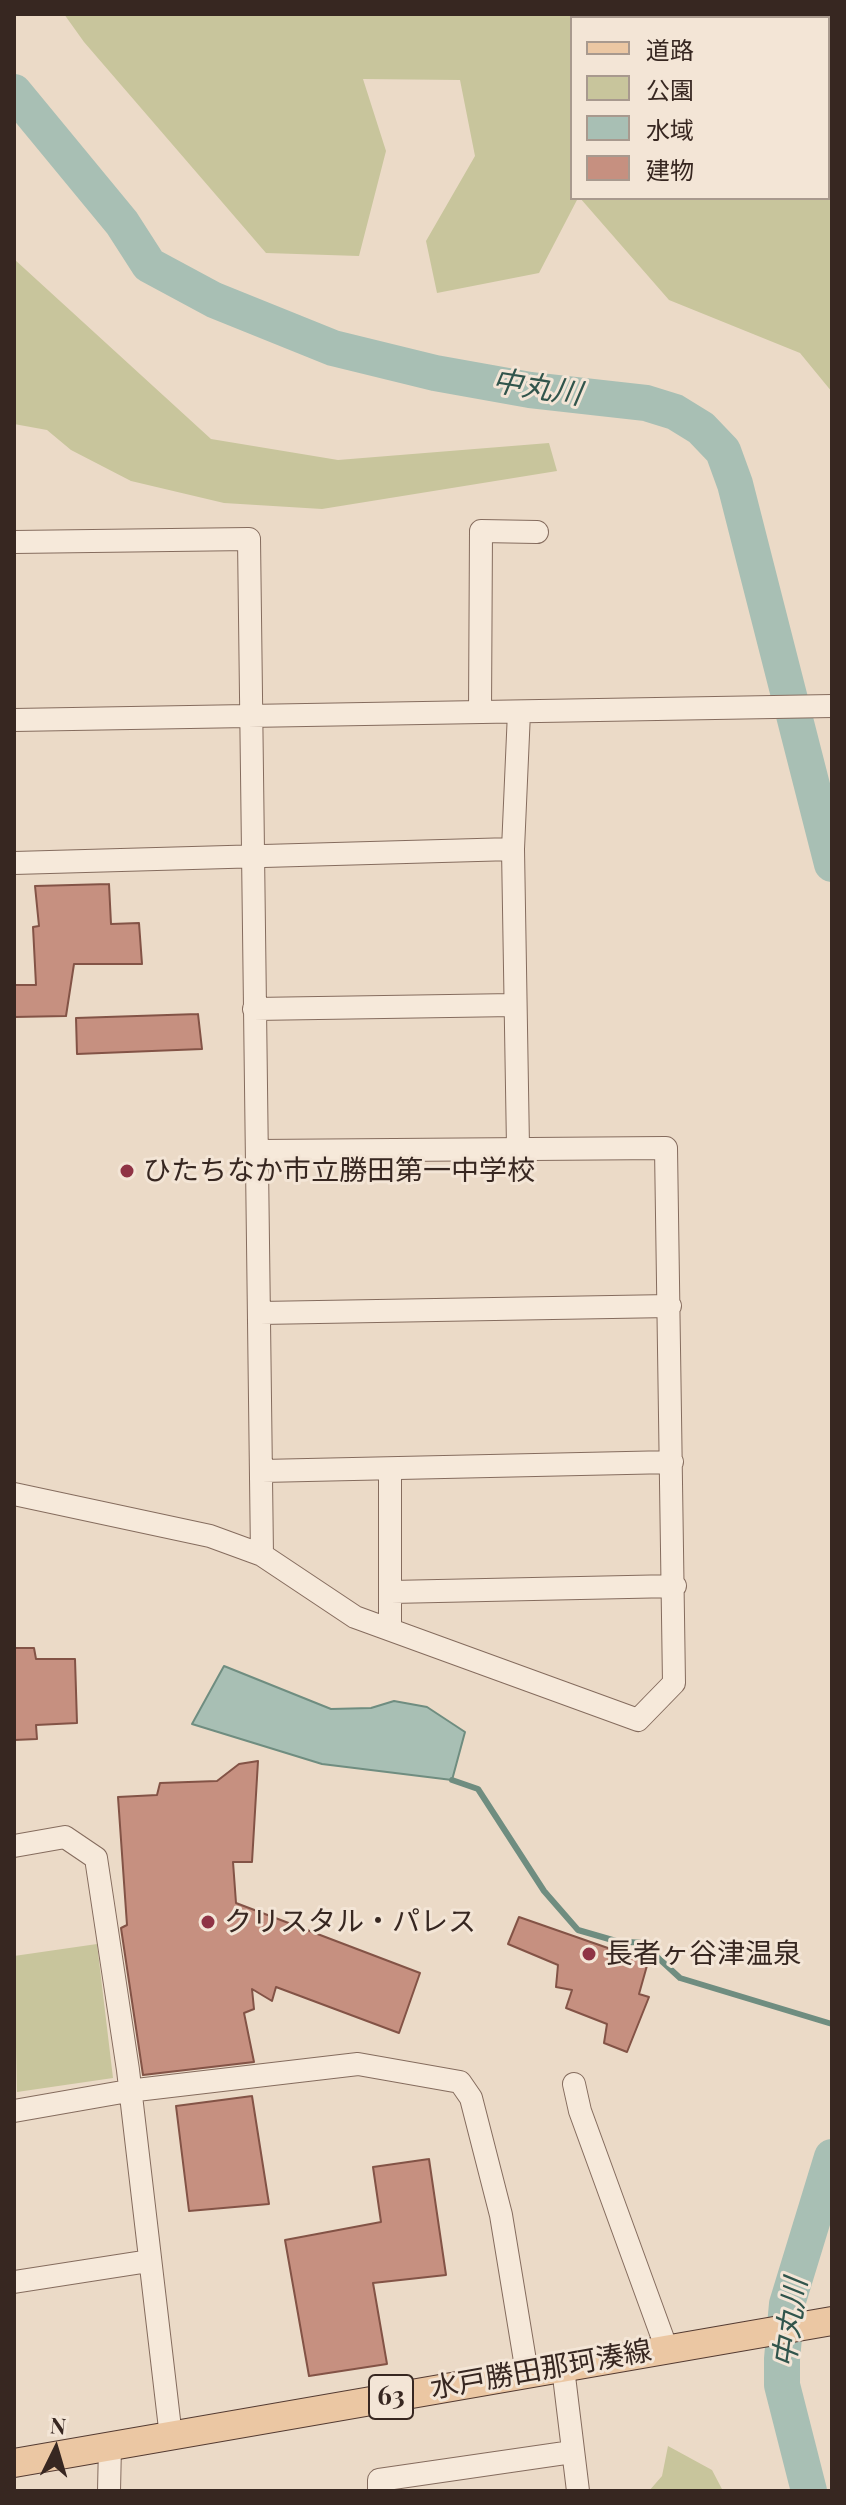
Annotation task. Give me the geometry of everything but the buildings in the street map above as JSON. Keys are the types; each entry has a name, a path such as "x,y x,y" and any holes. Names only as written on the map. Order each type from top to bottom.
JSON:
{"main road":[{"name":"水戸勝田那珂湊線","path":"14,2463 563,2368 666,2347 823,2323"}],"street":[{"path":"480,712 481,531 537,532"},
{"path":"14,542 249,539 262,1555"},
{"path":"14,720 832,706"},
{"path":"518,1147 513,849 519,712"},
{"path":"14,863 513,849"},
{"path":"254,1009 514,1005"},
{"path":"14,1494 167,1524 262,1555 355,1617 638,1720 674,1683 675,1586 666,1148 258,1151"},
{"path":"260,1313 670,1306"},
{"path":"262,1471 672,1462"},
{"path":"390,1469 390,1629"},
{"path":"391,1592 675,1586"},
{"path":"14,1846 65,1837 96,1858 171,2437"},
{"path":"14,2111 128,2091 358,2064 460,2082 471,2098 501,2215 527,2373"},
{"path":"574,2084 580,2111 666,2347"},
{"path":"14,2282 149,2261"},
{"path":"563,2368 578,2491"},
{"path":"109,2491 110,2446"},
{"path":"379,2491 379,2480 572,2452"}],"green space":[{"path":"64,14 573,14 577,16 570,16 570,200 577,200 539,273 437,293 426,241 475,156 460,80 363,79 386,151 359,256 266,253 84,42"},
{"path":"830,190 832,192 832,392 800,353 669,300 582,200 830,200"},
{"path":"14,259 211,439 338,460 549,443 557,471 322,509 224,503 131,481 71,450 47,430 14,424"},
{"path":"97,1944 113,2078 17,2092 14,1956"},
{"path":"668,2446 712,2470 723,2491 649,2491 662,2476"}],"water":[{"path":"224,1666 331,1709 371,1708 394,1701 427,1707 465,1732 452,1780 322,1764 192,1724"}],"waterway":[{"name":"中丸川","path":"14,92 122,223 149,265 214,300 333,348 435,373 530,390 646,403 675,412 701,428 723,451 735,484 832,864"},
{"path":"452,1780 478,1789 544,1891 578,1930 616,1941 642,1943 680,1978 832,2024"},
{"name":"中丸川","path":"809,2491 782,2385 782,2359 787,2304 832,2157"}],"place":[{"name":"ひたちなか市立勝田第一中学校","path":"127,1171"},
{"name":"クリスタル・パレス","path":"208,1922"},
{"name":"長者ヶ谷津温泉","path":"589,1954"}]}
